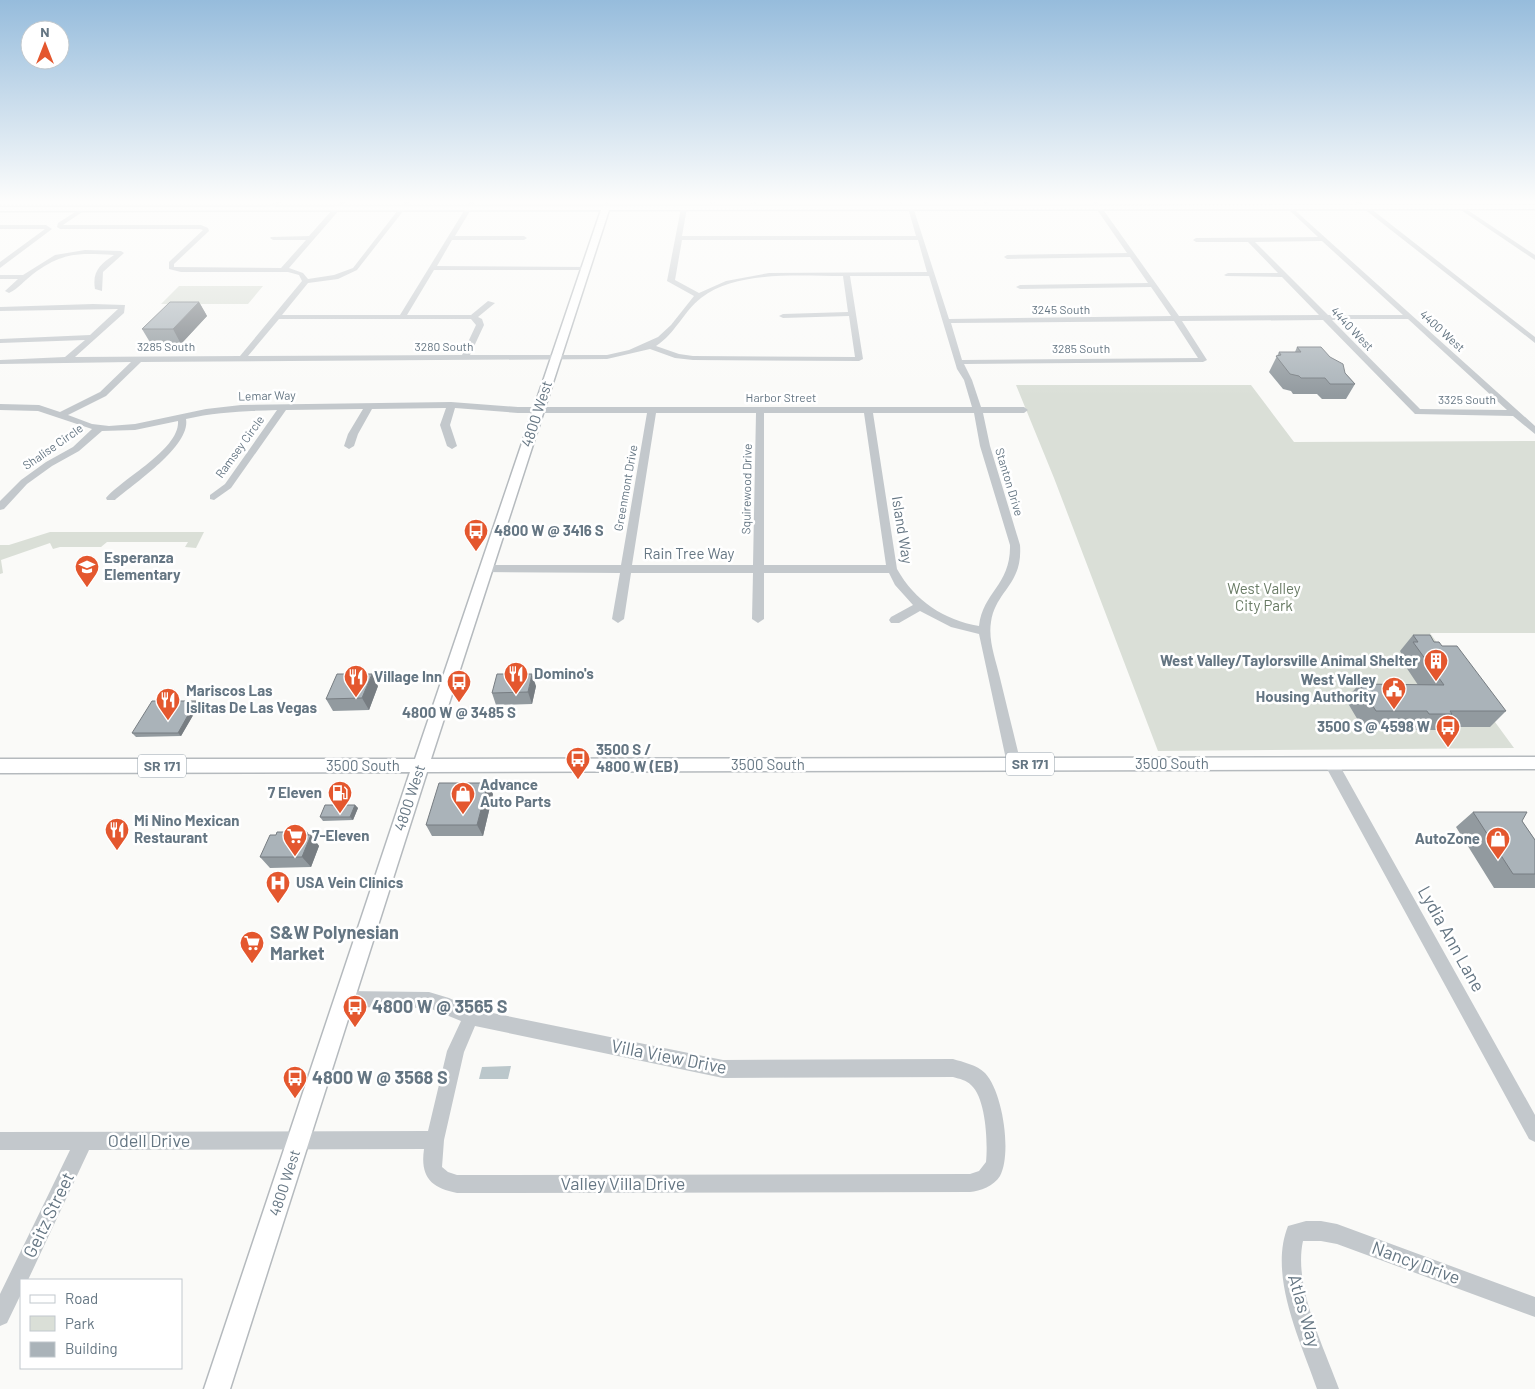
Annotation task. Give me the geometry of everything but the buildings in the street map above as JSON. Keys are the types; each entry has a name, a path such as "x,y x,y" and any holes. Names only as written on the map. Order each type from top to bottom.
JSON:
{"main road":[{"name":"4800 West","path":"217,1389 346,999 420,766 586,268"},
{"name":"3500 South","path":"0,766 1535,763"}],"street":[{"path":"9,291 41,266"},
{"path":"99,289 96,280 98,272 105,266"},
{"path":"171,266 173,269 283,270 298,272 306,281"},
{"path":"283,270 287,266"},
{"path":"241,360 306,281 335,277 355,269 357,266"},
{"path":"673,266 671,281 699,296"},
{"name":"Stanton Drive","path":"930,266 959,362 968,380 978,410 984,442 1016,552 1012,573 989,609 984,631 1014,764"},
{"path":"1139,266 1176,317"},
{"name":"4440 West","path":"1276,266 1418,412"},
{"name":"4400 West","path":"1354,266 1535,431"},
{"path":"1440,266 1535,341"},
{"path":"402,317 432,268 586,268"},
{"path":"755,268 760,276"},
{"path":"650,346 678,356 693,358 859,358 846,274"},
{"path":"650,346 666,335 688,305 699,296 728,282 760,276 932,274"},
{"path":"1228,275 1285,275"},
{"path":"1,279 25,277"},
{"path":"1,279 18,282"},
{"path":"1020,287 1152,285"},
{"path":"473,317 490,304"},
{"path":"0,309 122,307 121,311 67,360"},
{"path":"783,316 852,314"},
{"path":"277,317 473,317 479,321 480,325 465,358"},
{"name":"3245 South","path":"946,321 1108,321 1176,317 1410,317"},
{"name":"3285 South","path":"959,362 1203,360 1176,317"},
{"path":"0,341 92,338"},
{"name":"3280 South","path":"332,358 556,358 617,356 650,346"},
{"name":"3285 South","path":"0,362 332,358"},
{"path":"62,415 103,394 138,360"},
{"path":"451,405 445,425 452,446"},
{"name":"Lemar Way","path":"4,407 39,408 99,428 135,427 226,409 451,405 538,410"},
{"path":"349,446 353,434 369,406"},
{"path":"0,415 4,407"},
{"name":"Ramsey Circle","path":"214,497 228,486 283,408"},
{"name":"Harbor Street","path":"538,410 1024,410"},
{"name":"Greenmont Drive","path":"618,619 652,410"},
{"name":"Squirewood Drive","path":"758,619 760,410"},
{"name":"Island Way","path":"868,410 892,569 905,592 919,606 935,616 964,628 984,631"},
{"name":"3325 South","path":"1418,412 1515,413"},
{"path":"111,498 149,466 170,445 182,429 181,417"},
{"name":"Shalise Circle","path":"0,507 31,477 76,449 99,428"},
{"name":"Rain Tree Way","path":"486,569 892,569"},
{"path":"895,620 919,606"},
{"name":"Lydia Ann Lane","path":"1331,764 1535,1133"},
{"name":"Villa View Drive","path":"346,999 429,1000 449,1006 471,1017 723,1069 953,1068 962,1070 979,1080 986,1091 990,1107 997,1155 993,1170 983,1179"},
{"path":"299,1141 435,1140 456,1051 471,1017"},
{"name":"Valley Villa Drive","path":"435,1140 432,1160 436,1175 443,1180 457,1184 970,1183 983,1179"},
{"name":"Odell Drive","path":"0,1141 299,1141"},
{"name":"Geitz Street","path":"0,1316 84,1141"},
{"name":"Nancy Drive","path":"1296,1233 1308,1229 1321,1229 1338,1234 1535,1307"},
{"name":"Atlas Way","path":"1296,1233 1291,1244 1293,1279 1328,1389"}],"green space":[{"path":"179,286 263,286 248,304 161,304"},
{"name":"West Valley City Park","path":"1016,385 1251,385 1294,442 1535,441 1535,633 1430,633 1514,748 1158,751 1054,478"},
{"path":"50,532 204,532 196,548 185,547 188,542 107,542 101,547 60,547 53,549 50,543 1,560 3,573 0,574 0,545 9,545"}],"shaded area":[{"path":"511,1066 508,1079 479,1079 482,1067"}],"place":[{"name":"4800 W @ 3416 S","path":"476,552"},
{"name":"Esperanza Elementary","path":"87,588"},
{"name":"West Valley/Taylorsville Animal Shelter","path":"1436,682"},
{"name":"Domino's","path":"516,695"},
{"name":"Village Inn","path":"356,698"},
{"name":"4800 W @ 3485 S","path":"459,703"},
{"name":"West Valley Housing Authority","path":"1394,710"},
{"name":"Mariscos Las Islitas De Las Vegas","path":"168,721"},
{"name":"3500 S @ 4598 W","path":"1448,748"},
{"name":"3500 S / 4800 W (EB)","path":"578,780"},
{"name":"7 Eleven","path":"340,814"},
{"name":"Advance Auto Parts","path":"463,815"},
{"name":"Mi Nino Mexican Restaurant","path":"117,851"},
{"name":"7-Eleven","path":"295,857"},
{"name":"AutoZone","path":"1498,860"},
{"name":"USA Vein Clinics","path":"278,904"},
{"name":"S&W Polynesian Market","path":"252,964"},
{"name":"4800 W @ 3565 S","path":"355,1028"},
{"name":"4800 W @ 3568 S","path":"295,1099"}]}
